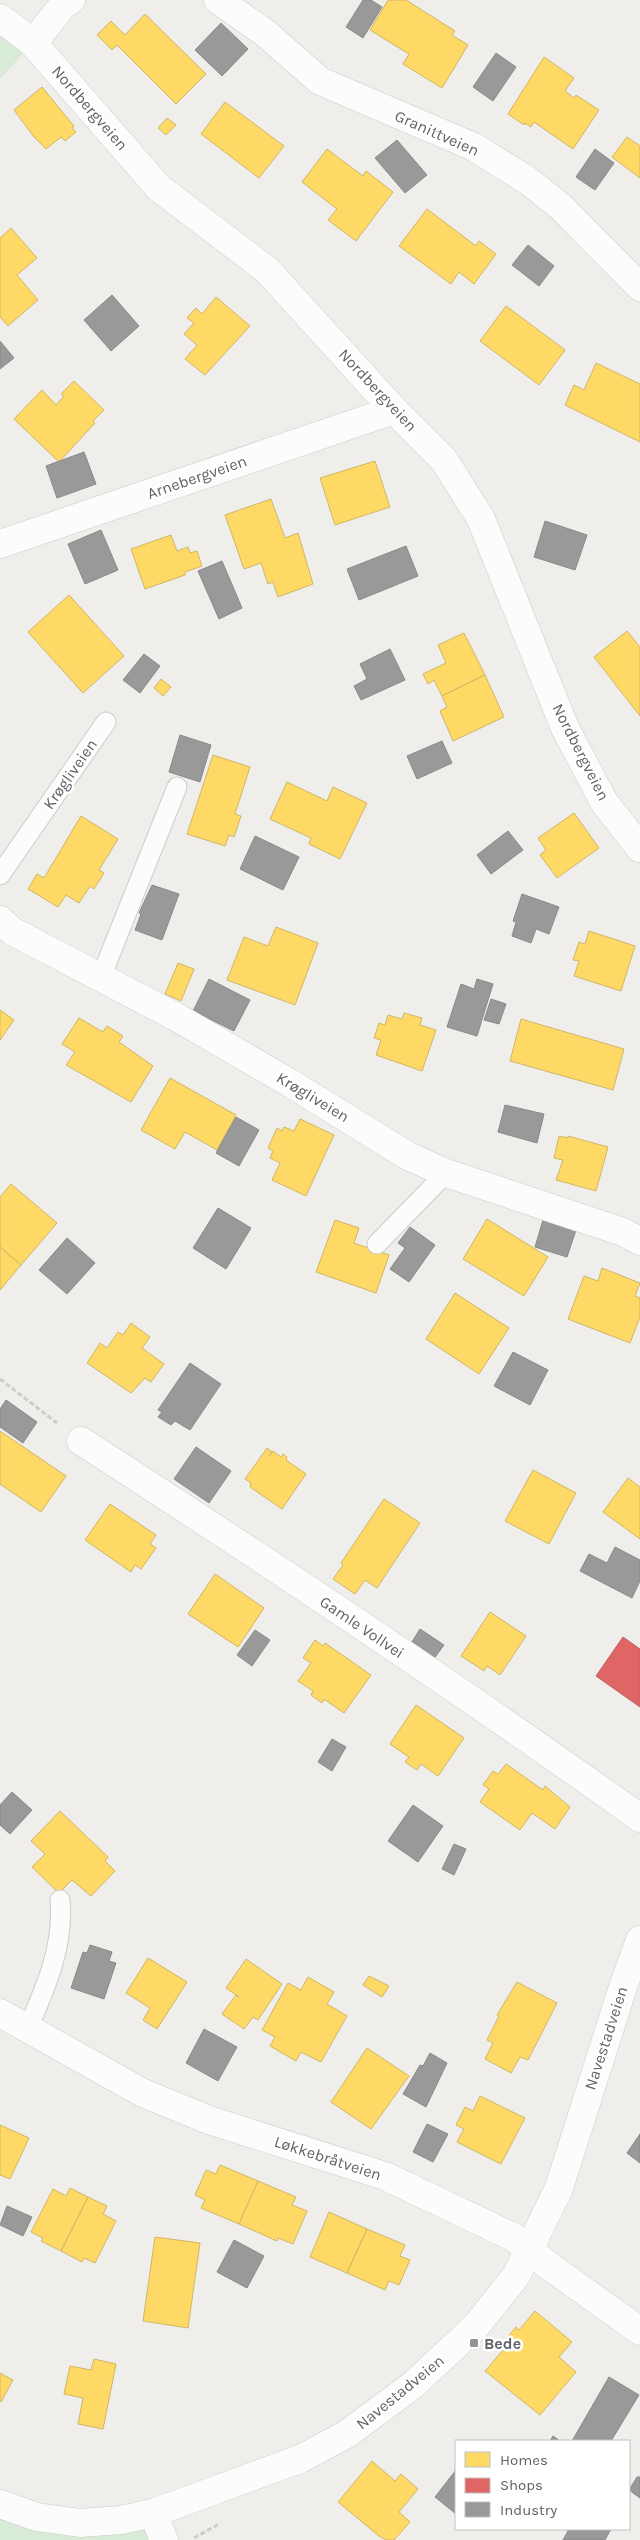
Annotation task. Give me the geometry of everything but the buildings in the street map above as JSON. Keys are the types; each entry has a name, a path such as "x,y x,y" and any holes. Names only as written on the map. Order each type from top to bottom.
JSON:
{"street":[{"path":"33,43 64,4 71,0"},
{"name":"Granittveien","path":"218,0 264,32 320,81 474,147 527,180 560,206 640,286"},
{"name":"Nordbergveien","path":"0,18 33,43 159,188 267,270 394,410 444,460 481,519 565,728 604,802 640,848"},
{"name":"Arnebergveien","path":"0,544 394,410"},
{"name":"Krøgliveien","path":"0,920 12,931 178,1018 273,1073 408,1156 446,1173 623,1232 640,1241"},
{"name":"Gamle Vollvei","path":"81,1441 497,1717 640,1818"},
{"name":"Navestadveien","path":"0,2504 37,2517 80,2523 121,2520 153,2513 300,2459 347,2434 413,2385 476,2326 516,2276 559,2188 622,1987 640,1940"},
{"name":"Løkkebråtveien","path":"0,2013 143,2093 209,2120 384,2176 513,2237 640,2331"},
{"path":"153,2513 164,2540"}],"lane":[{"name":"Krøgliveien","path":"0,874 106,722"},
{"path":"101,977 177,788"},
{"path":"377,1244 446,1173"},
{"path":"28,2028 47,1984 56,1955 62,1918 60,1900"}],"path":[{"path":"0,1379 81,1441"}],"green space":[{"path":"0,18 33,43 0,79"},
{"path":"0,2504 37,2517 153,2513 164,2540 0,2540"}],"place":[{"name":"Bede","path":"474,2343"}]}
